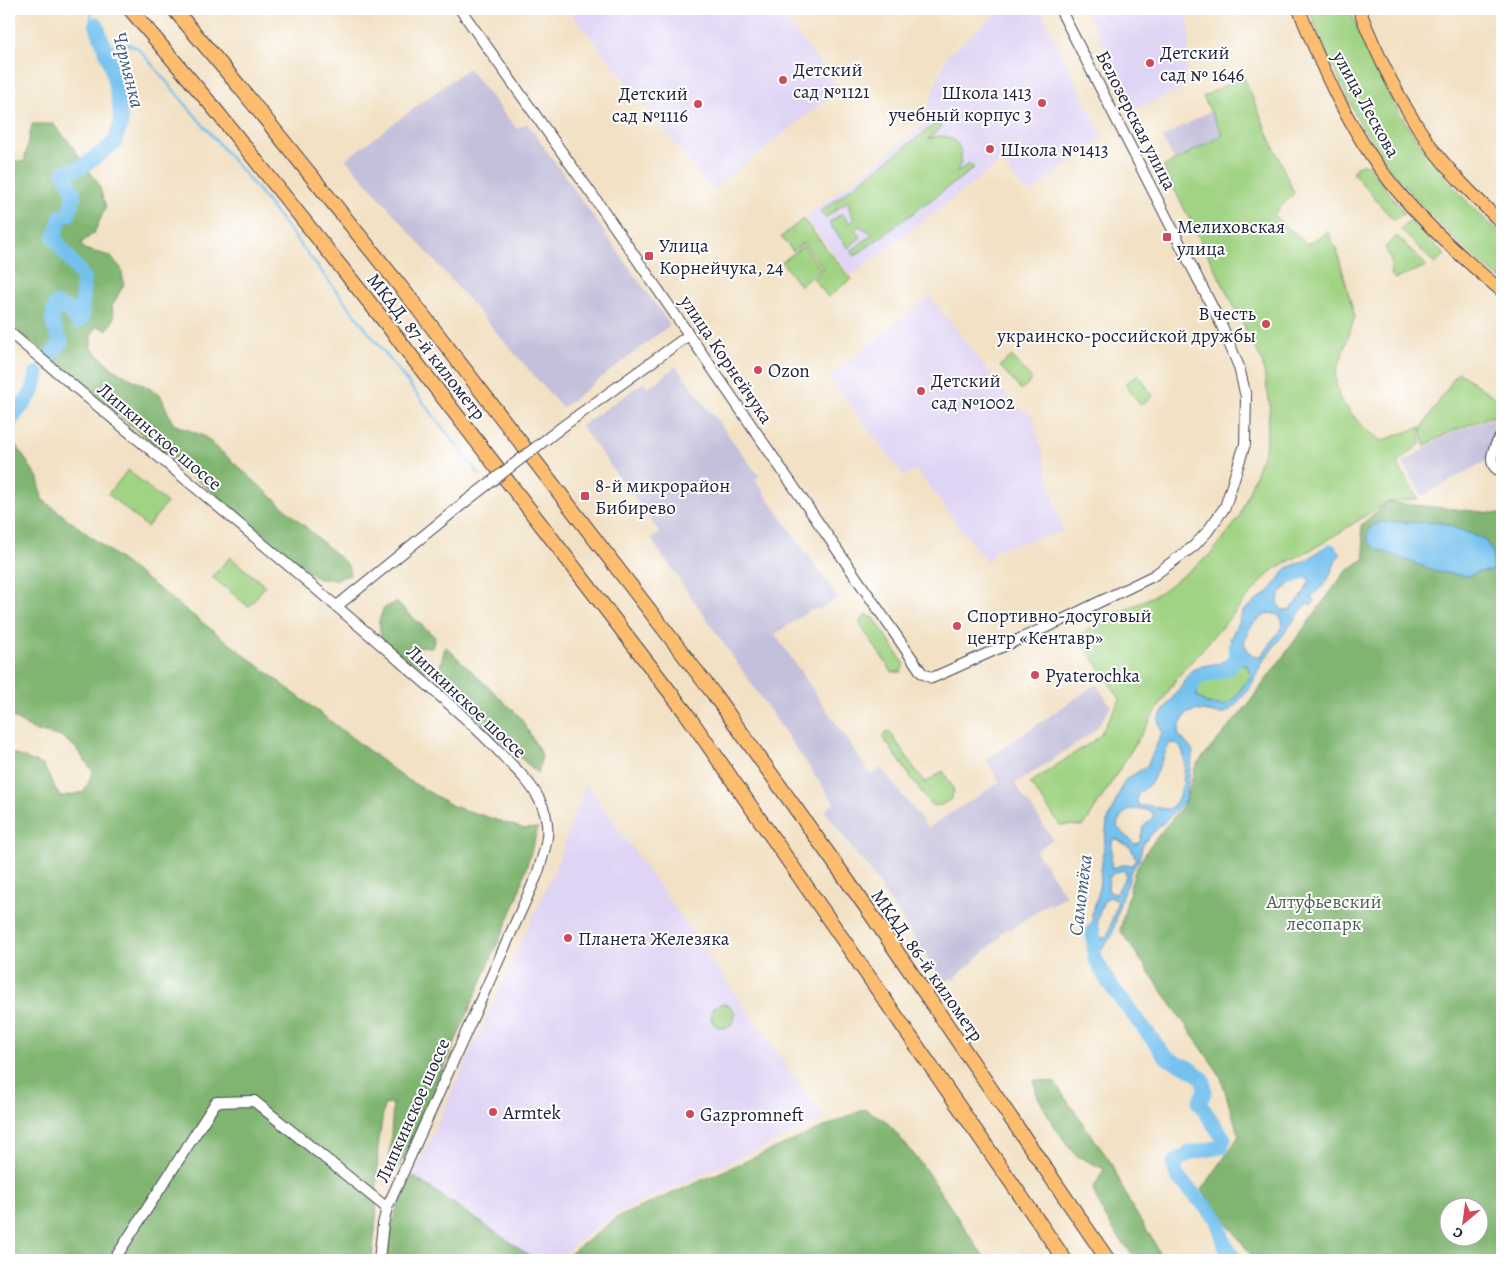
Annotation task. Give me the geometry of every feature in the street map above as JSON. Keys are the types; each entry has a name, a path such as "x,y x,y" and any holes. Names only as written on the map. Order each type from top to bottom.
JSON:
{"highway":[{"name":"МКАД, 87-й километр","path":"130,9 213,107 385,322 686,713 1065,1260"},
{"name":"МКАД, 87-й километр","path":"174,9 239,86 418,309 713,692"},
{"name":"МКАД, 86-й километр","path":"713,692 864,904 1108,1260"}],"main road":[{"name":"улица Лескова","path":"1299,9 1315,50 1350,120 1390,182 1414,210 1455,251 1502,291"},
{"name":"улица Лескова","path":"1359,9 1393,84 1428,142 1454,174 1502,223"}],"street":[{"name":"улица Корнейчука","path":"460,9 598,203 922,673 932,678"},
{"name":"Белозерская улица","path":"932,678 1058,622 1153,576 1194,546 1225,507 1244,444 1246,397 1239,367 1222,326 1060,9"},
{"name":"Липкинское шоссе","path":"9,332 337,606 488,739 526,780 538,797 544,810 548,825 544,851 529,895 387,1208 383,1224 379,1260"},
{"path":"337,606 465,502 566,424 689,335"},
{"path":"1502,435 1494,450 1492,461 1492,466 1496,470 1502,471"},
{"path":"114,1260 216,1102 254,1101 387,1208"}],"shaded area":[{"path":"568,9 777,9 840,89 712,190"},
{"name":"Школа №1413","path":"1002,9 1040,9 1103,137 1032,192 1022,188 1001,162 851,276 805,218 923,126 932,94 947,56"},
{"name":"Детский сад № 1646","path":"1085,9 1184,9 1187,16 1190,38 1184,88 1135,109"},
{"path":"468,68 517,129 527,123 670,325 562,408 346,159"},
{"path":"1210,111 1223,135 1175,161 1162,138"},
{"path":"930,296 1014,405 1032,415 1063,532 993,550 992,557 986,562 916,469 905,477 829,377"},
{"path":"676,366 759,476 755,480 838,598 820,609 811,610 775,634 869,772 872,775 881,768 928,828 1000,782 986,760 1096,684 1111,706 1094,732 1015,784 1053,839 1036,851 1066,896 1051,905 1049,903 1018,925 1011,929 1009,927 999,934 1001,937 953,980 951,978 944,983 862,859 860,860 825,811 834,803 651,539 660,533 581,426 644,382 648,387"},
{"path":"1492,418 1498,431 1486,461 1422,496 1403,463 1443,436"},
{"path":"586,783 824,1119 616,1214 555,1260 536,1260 413,1176 555,869"}],"green space":[{"path":"1309,9 1350,9 1377,72 1412,132 1453,186 1502,235 1502,280 1464,248 1428,212 1380,154 1364,130 1350,103"},
{"path":"1243,76 1294,193 1273,215 1307,244 1328,232 1337,251 1355,317 1335,376 1339,398 1361,425 1381,441 1421,427 1420,444 1397,463 1418,499 1387,502 1323,543 1271,571 1176,679 1084,826 1060,825 1030,783 1099,737 1120,699 1078,636 1091,627 1161,592 1211,554 1239,518 1265,449 1270,405 1262,361 1163,167 1223,135 1203,97"},
{"path":"938,122 942,127 928,139 937,136 945,137 952,139 957,144 961,157 956,173 969,163 974,168 855,256 851,251 873,234 859,226 855,230 861,237 848,248 829,223 842,213 849,223 854,220 848,201 825,218 820,212"},
{"path":"32,124 53,124 69,142 98,183 106,207 94,233 81,243 84,249 110,256 121,268 124,284 112,306 114,319 107,330 97,326 91,336 91,348 113,369 160,394 173,424 204,436 348,565 350,575 337,579 318,579 9,325 9,273 14,267 9,262 9,160 24,162"},
{"path":"1361,164 1369,166 1404,213 1393,220 1353,173 1356,167"},
{"path":"803,219 851,279 828,297 813,278 824,269 803,243 793,251 781,237"},
{"path":"1411,220 1445,255 1435,264 1400,229"},
{"path":"1397,236 1427,266 1395,279 1391,275 1391,261 1385,247"},
{"path":"803,246 821,269 800,286 782,262"},
{"path":"1012,356 1032,380 1021,390 1000,366"},
{"path":"1458,372 1502,402 1502,429 1500,430 1492,416 1445,434 1424,446 1422,428"},
{"path":"1138,374 1153,396 1140,405 1125,384"},
{"path":"9,435 38,478 42,499 403,777 453,806 525,829 538,828 517,899 408,1151 396,1170 389,1166 393,1104 384,1105 378,1148 376,1219 372,1260 9,1260 9,752 43,765 60,797 84,792 93,772 75,747 62,737 33,730 9,715"},
{"path":"128,470 167,503 147,527 108,494"},
{"name":"Алтуфьевский лесопарк","path":"1387,502 1502,514 1502,1260 1255,1260 1202,1190 1239,1136 1220,1075 1120,930 1134,873 1149,847 1184,804 1196,765 1246,707 1345,572 1365,558 1361,525","holes":["1384,522 1443,523 1492,571 1478,572 1467,576"]},
{"path":"230,557 265,586 249,607 212,577"},
{"path":"396,602 435,637 432,648 422,646 417,652 431,669 424,672 381,639 379,621 383,609"},
{"path":"866,615 874,618 904,664 901,672 892,672 861,626 861,620"},
{"path":"445,646 520,717 542,755 538,773 436,685"},
{"path":"1236,662 1247,665 1251,675 1234,699 1224,706 1206,703 1197,696 1198,683 1212,670"},
{"path":"889,731 925,783 943,771 954,790 951,799 938,806 929,803 882,736"},
{"path":"723,1004 728,1005 734,1011 734,1021 728,1027 723,1028 718,1027 712,1021 711,1016 712,1011 718,1005"},
{"path":"1034,1080 1054,1082 1112,1164 1129,1202 1163,1260 1137,1260 1117,1235 1101,1209 1093,1189 1104,1169 1075,1155 1054,1126 1037,1095"},
{"path":"865,1109 886,1121 921,1163 986,1260 562,1260 618,1217"},
{"path":"413,1176 536,1260 387,1260 391,1229 397,1208"}],"water":[{"path":"1384,522 1443,523 1484,539 1493,553 1492,571 1478,572 1467,576 1438,572 1376,549 1368,541 1368,533 1373,526"},
{"path":"1323,548 1341,553 1326,582 1311,597 1315,602 1312,605 1307,603 1263,661 1250,688 1230,711 1220,714 1196,710 1186,714 1178,734 1193,751 1185,801 1143,843 1139,860 1130,873 1128,884 1122,895 1112,936 1099,952 1093,952 1092,913 1098,895 1107,822 1125,780 1147,766 1162,733 1158,719 1192,670 1220,663 1232,656 1234,648 1230,639 1244,610 1270,591 1287,568 1307,560","holes":["1304,575 1310,580 1302,596 1289,610 1282,610 1278,599 1280,594 1294,581","1269,613 1279,615 1283,626 1261,656 1252,656 1244,644 1245,638 1252,625","1236,662 1247,665 1251,675 1234,699 1224,706 1206,703 1197,696 1198,683 1212,670","1170,743 1177,744 1182,749 1185,764 1181,789 1176,802 1168,809 1139,806 1137,801 1138,794 1151,783","1137,809 1153,812 1153,818 1143,827 1140,842 1135,844 1117,827 1121,816","1117,839 1131,848 1136,859 1132,865 1121,865 1111,869 1112,840","1125,870 1126,876 1115,894 1108,889 1109,877 1116,872","1110,897 1116,899 1117,903 1107,937 1101,938 1099,933 1099,915 1104,901"]}],"waterway":[{"path":"91,9 91,18 96,24"},
{"name":"Чермянка","path":"53,352 61,342 52,319 56,304 67,308 77,322 82,318 83,277 54,238 61,216 69,214 74,194 64,172 82,167 114,143 121,124 119,102 111,65 96,24"},
{"path":"104,46 127,44 138,48 258,190 479,474"},
{"name":"Чермянка","path":"9,423 33,391 37,373"},
{"name":"Самотёка","path":"1293,576 1329,558 1330,551"},
{"name":"Самотёка","path":"1192,686 1196,678 1228,668 1237,657 1236,647"},
{"name":"Самотёка","path":"1093,931 1095,958 1108,982 1167,1058 1191,1069 1203,1079 1205,1091 1199,1103 1224,1139 1221,1147 1189,1153 1174,1163 1176,1175 1218,1220 1224,1244 1236,1260"}],"place":[{"name":"Детский сад № 1646","path":"1150,63"},
{"name":"Детский сад №1121","path":"783,80"},
{"name":"Школа 1413 учебный корпус 3","path":"1042,103"},
{"name":"Детский сад №1116","path":"698,104"},
{"name":"Школа №1413","path":"990,149"},
{"name":"Мелиховская улица","path":"1167,237"},
{"name":"Улица Корнейчука, 24","path":"649,256"},
{"name":"В честь украинско-российской дружбы","path":"1266,324"},
{"name":"Ozon","path":"758,370"},
{"name":"Детский сад №1002","path":"921,391"},
{"name":"8-й микрорайон Бибирево","path":"585,496"},
{"name":"Спортивно-досуговый центр «Кентавр»","path":"957,626"},
{"name":"Pyaterochka","path":"1035,675"},
{"name":"Планета Железяка","path":"568,938"},
{"name":"Armtek","path":"493,1112"},
{"name":"Gazpromneft","path":"690,1114"}]}
